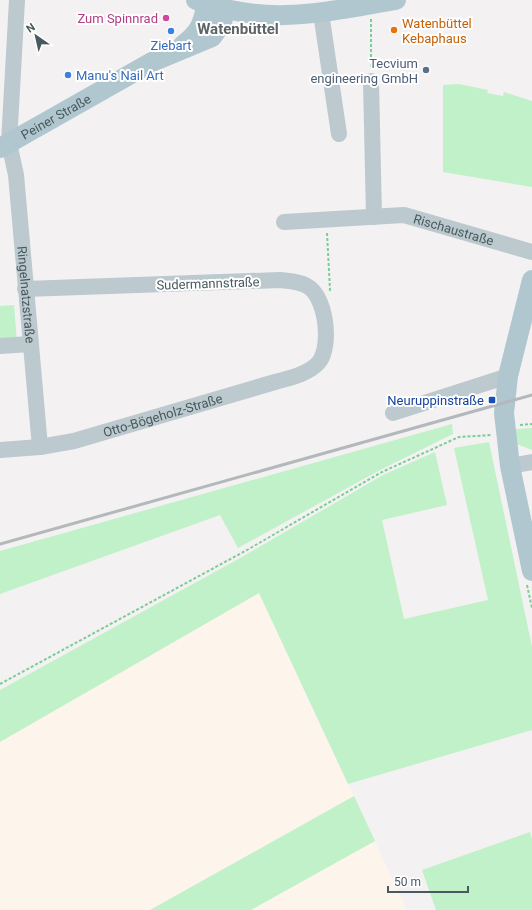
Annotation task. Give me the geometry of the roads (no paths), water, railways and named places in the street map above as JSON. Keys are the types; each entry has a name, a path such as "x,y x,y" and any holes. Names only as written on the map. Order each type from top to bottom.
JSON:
{"main road":[{"path":"210,4 272,16 294,16 321,13 396,0"},
{"name":"Peiner Straße","path":"4,146 175,51 195,36 201,27 210,4"},
{"path":"532,280 508,376 504,413 510,466 532,571"}],"street":[{"name":"Ringelnatzstraße","path":"17,0 4,146 16,174 40,447"},
{"path":"321,13 339,134"},
{"path":"371,81 374,217"},
{"name":"Rischaustraße","path":"284,222 404,215 532,252"},
{"name":"Sudermannstraße","path":"25,289 280,280 296,282 308,286 320,301 325,322 326,337 319,362"},
{"path":"0,346 30,344"},
{"name":"Otto-Bögeholz-Straße","path":"0,450 40,447 74,441 304,373 319,362"},
{"path":"393,413 508,376"},
{"path":"510,466 532,462"}],"railway":[{"path":"0,544 532,395"}],"place":[{"name":"Zum Spinnrad","path":"166,18"},
{"name":"Watenbüttel Kebaphaus","path":"394,30"},
{"name":"Ziebart","path":"171,31"},
{"name":"Tecvium engineering GmbH","path":"426,70"},
{"name":"Manu's Nail Art","path":"68,75"},
{"name":"Neuruppinstraße","path":"492,400"}],"district":[{"name":"Watenbüttel","path":"238,29"}]}
